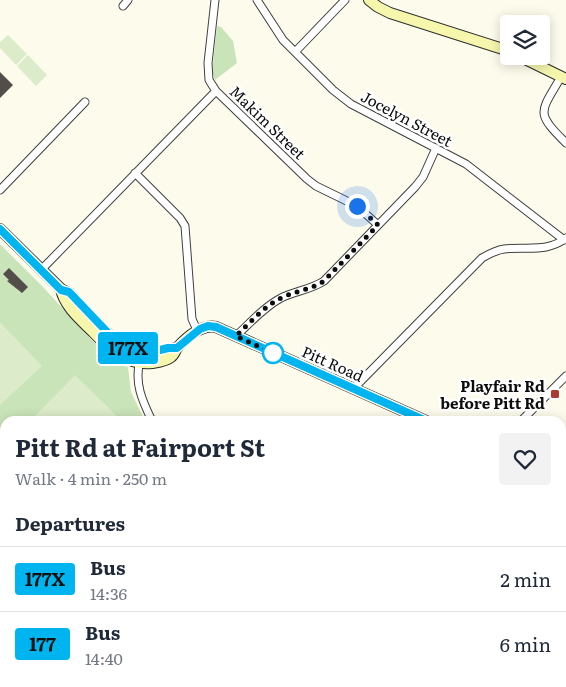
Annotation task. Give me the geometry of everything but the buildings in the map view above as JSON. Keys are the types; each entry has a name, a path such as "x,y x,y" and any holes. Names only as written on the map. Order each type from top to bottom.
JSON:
{"main road":[{"path":"369,0 390,13 500,48"},
{"path":"537,65 564,78"},
{"path":"0,229 61,290 62,298 103,342 115,353 126,359 141,358 147,363 165,360 172,356 177,348 198,330"},
{"name":"Pitt Road","path":"198,330 212,326 415,416"}],"street":[{"path":"122,6 128,0"},
{"name":"Makim Street","path":"215,0 208,80 216,91 307,179 316,186 357,206 378,225"},
{"name":"Jocelyn Street","path":"256,0 283,40 333,90 351,104 466,164 565,239"},
{"path":"295,52 345,0"},
{"path":"564,78 546,103 543,114 547,124 566,143"},
{"path":"40,270 216,91"},
{"path":"0,190 85,102"},
{"path":"236,336 266,307 282,297 314,287 324,281 415,187 423,177 436,148"},
{"path":"136,173 180,218 185,226 192,319 198,330"},
{"path":"354,389 482,258 491,252 503,249 556,246 565,239"},
{"path":"141,358 137,378 139,390 150,416"},
{"path":"527,416 566,376"}],"green space":[{"path":"217,26 221,27 233,41 237,63 215,80 212,71"},
{"path":"8,35 27,54 16,65 0,48 0,42"},
{"path":"28,55 47,75 36,86 17,66"},
{"path":"0,244 43,287 113,363 128,367 131,392 143,416 0,416"},
{"path":"0,322 42,366 0,405"},
{"path":"75,375 117,416 35,416"}],"bus line":[{"name":"177X","path":"0,229 61,290 69,292 110,335 130,350 148,353 163,351 168,348 177,348 198,330 212,326 415,416"}],"place":[{"name":"Playfair Rd before Pitt Rd","path":"555,394"}],"route":[{"path":"273,353 236,336 266,307 282,297 314,287 324,281 378,225 357,206"}]}
